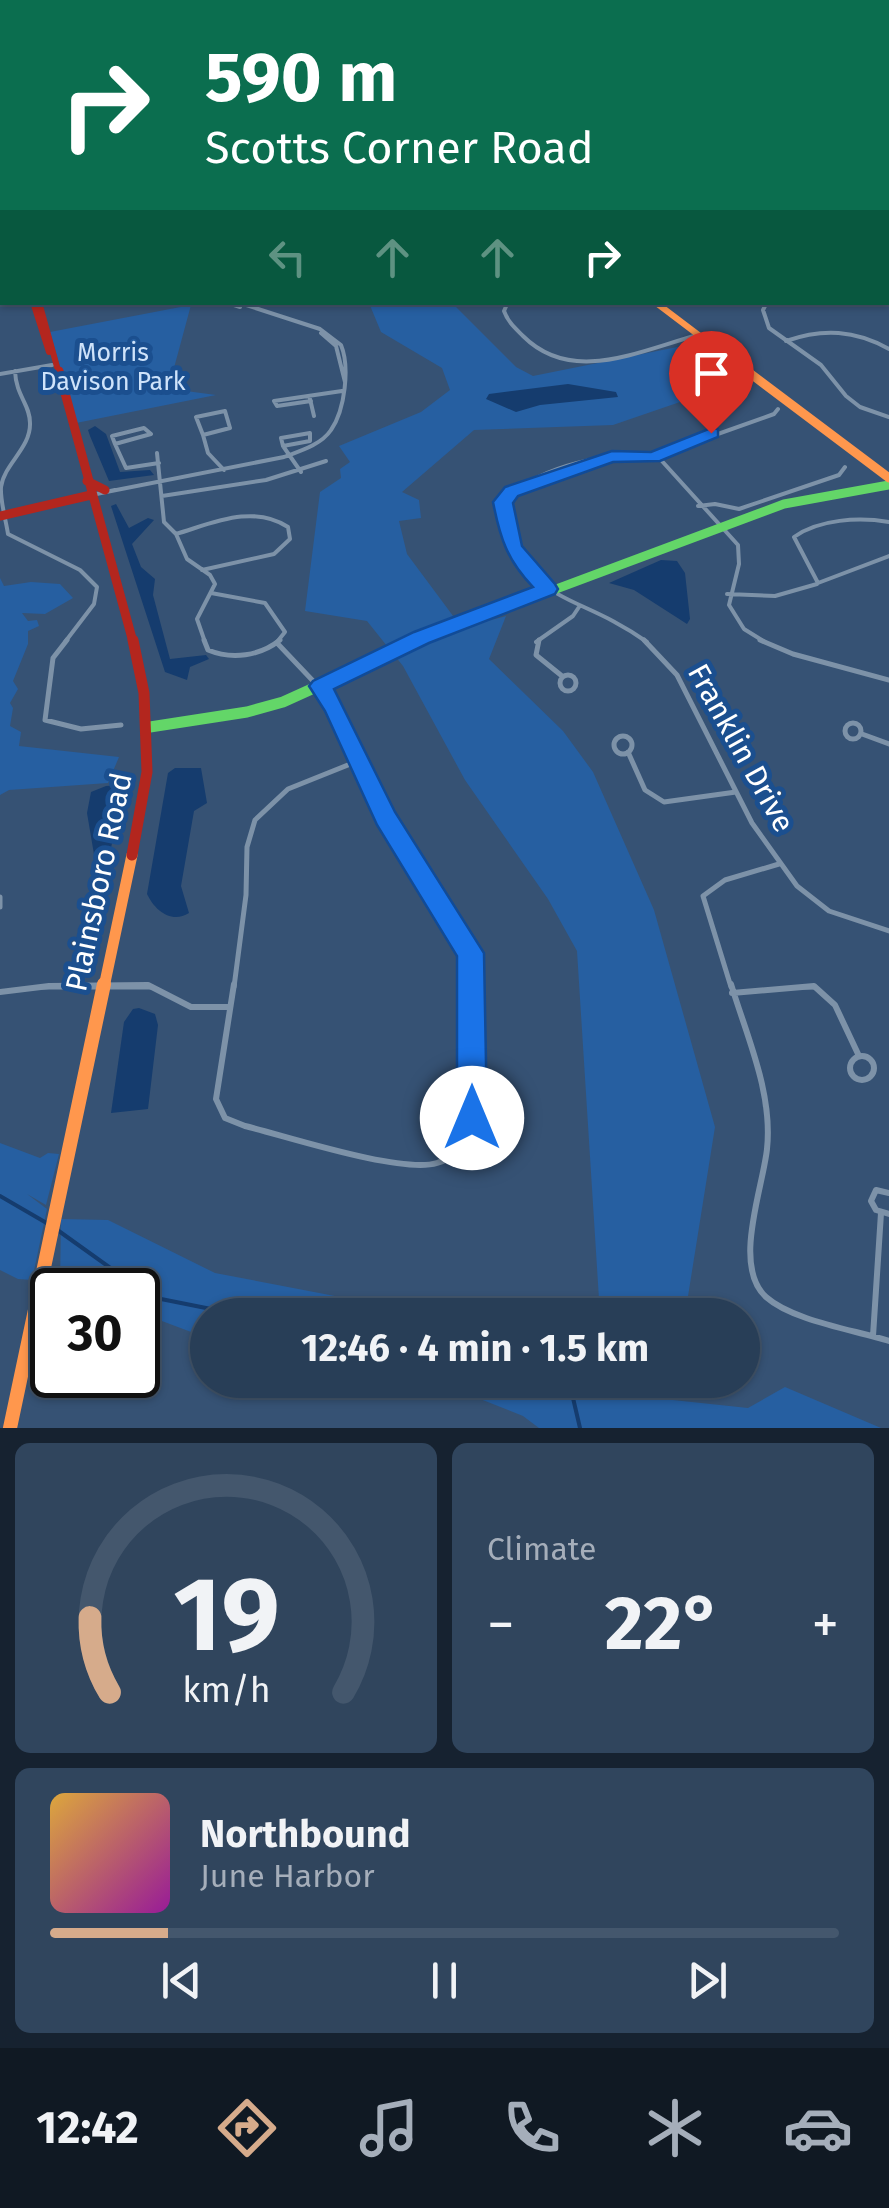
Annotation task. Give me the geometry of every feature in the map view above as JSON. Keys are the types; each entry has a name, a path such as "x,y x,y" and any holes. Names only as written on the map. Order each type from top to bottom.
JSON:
{"street":[{"name":"Plainsboro Road","path":"10,1428 146,789 150,726 143,672 37,305"},
{"path":"234,305 330,338 340,354 345,382"},
{"path":"2,516 162,478 224,470 310,447 328,434 348,365 336,338 247,305"},
{"path":"507,305 504,311 508,321 547,357 567,363 594,362 698,334"},
{"path":"658,305 889,482"},
{"path":"764,305 766,322 820,365 846,396 860,407 889,418"},
{"path":"786,341 815,331 835,331 870,338 889,348"},
{"path":"0,374 51,359"},
{"path":"17,371 16,392 26,406 31,426 24,448 3,481 2,516 12,538 80,570 97,587 94,604 56,652 44,717 49,725 103,729 121,724"},
{"path":"310,399 276,400 274,406 310,399 342,391"},
{"path":"310,399 314,416"},
{"path":"654,457 778,410"},
{"path":"203,435 230,428 226,412 196,416 208,453 224,470"},
{"path":"115,444 151,434 144,428 112,436 115,444 126,468 159,463"},
{"path":"283,446 310,440 310,434 283,436 283,446 301,472"},
{"path":"157,453 162,478 160,513 176,534 187,559 213,579 211,594 196,619 208,650 230,658 278,644 285,632 265,603 211,594"},
{"name":"Franklin Drive","path":"654,457 612,457 532,482 506,496 504,508 513,550 547,589 633,631 674,669 736,792 780,864 803,892 821,906 889,932"},
{"path":"654,457 670,466 698,506 740,551 728,594 736,620 754,636 889,680"},
{"path":"162,496 301,472 326,461"},
{"path":"698,506 714,504 739,509 838,475 845,467"},
{"path":"87,481 111,491"},
{"path":"150,726 248,712 320,686 422,638 720,526 784,504 889,482"},
{"path":"94,508 111,491"},
{"path":"176,534 236,517 276,518 288,527 290,540 282,552 264,558 220,561 202,570"},
{"path":"818,583 794,540 796,533 864,519 889,522"},
{"path":"728,594 775,596 889,556"},
{"path":"562,676 536,656 536,642 573,616 579,607"},
{"path":"278,644 304,665 320,686 360,761 386,818 470,953 472,1118 466,1140 448,1159 417,1166 225,1118 216,1099 246,899 246,847 254,821 271,801 300,783 360,761"},
{"path":"862,734 889,744"},
{"path":"628,752 644,790 664,802 736,792"},
{"path":"780,864 725,880 704,896 762,1088 767,1119 766,1171 749,1254 750,1275 765,1296 788,1308 889,1342"},
{"path":"0,897 0,907"},
{"path":"0,992 148,984 191,1007 228,1007"},
{"path":"732,994 814,986 833,1001 859,1056"},
{"path":"873,1336 885,1214 873,1206 871,1196 880,1190 889,1194"}],"green space":[{"name":"Morris Davison Park","path":"191,305 171,379 186,391 216,395 76,423 50,332"},
{"path":"370,305 454,305 516,367 533,376 702,342 747,379 613,425 474,430 402,492 419,500 421,518 399,521 407,554 462,628 506,616 489,659 563,731 593,772 654,910 715,1127 688,1298 599,1298 577,951 548,899 465,780 403,666 367,621 305,611 320,492 341,478 340,469 350,462 339,446 421,412 450,390 442,368 381,332"},
{"path":"0,578 4,586 31,582 60,584 73,598 45,614 22,613 28,621 37,620 39,626 28,631 28,644 13,681 18,689 10,703 10,726 21,732 19,746 119,757 108,783 9,790 0,795"},
{"path":"0,1143 40,1158 48,1153 59,1154 46,1205 27,1194 47,1209 30,1280 0,1270"},
{"path":"61,1219 108,1220 215,1273 345,1298 190,1298 190,1332 160,1320 160,1268 60,1268"},
{"path":"785,1387 881,1428 539,1428 523,1416 478,1398 654,1398 748,1408"}],"shaded area":[{"path":"568,384 616,392 618,397 540,405 516,412 486,399 489,394"},
{"path":"95,426 106,434 120,472 150,470 154,475 109,481 88,430"},
{"path":"116,504 129,528 148,518 154,520 132,544 141,567 155,579 153,595 170,659 206,655 209,659 190,667 187,680 165,672 111,506"},
{"path":"661,560 677,561 685,573 690,619 687,624 634,590 609,583"},
{"path":"175,768 201,768 207,803 194,811 181,886 189,913 176,917 159,910 147,894 168,773"},
{"path":"122,785 124,789 105,875 97,872 87,813 91,792"},
{"path":"133,1009 155,1014 158,1025 148,1109 111,1113 124,1022"}],"waterway":[{"path":"0,1196 50,1225"},
{"path":"56,1229 151,1297 190,1305"},
{"path":"573,1398 580,1428"}],"traffic: fast":[{"path":"150,727 247,712 283,702 452,625 706,531 784,504 889,485"}],"traffic: slow":[{"path":"659,305 889,478"},
{"path":"10,1428 132,855"}],"traffic: jam":[{"path":"34,305 49,352"},
{"path":"40,305 128,617 144,693 147,772 132,855"},
{"path":"87,481 105,490"},
{"path":"0,516 91,495"}],"route":[{"path":"472,1118 470,953 386,818 335,708 320,686 452,625 547,589 522,564 512,546 503,502 512,492 612,457 654,457 711,433"}]}
